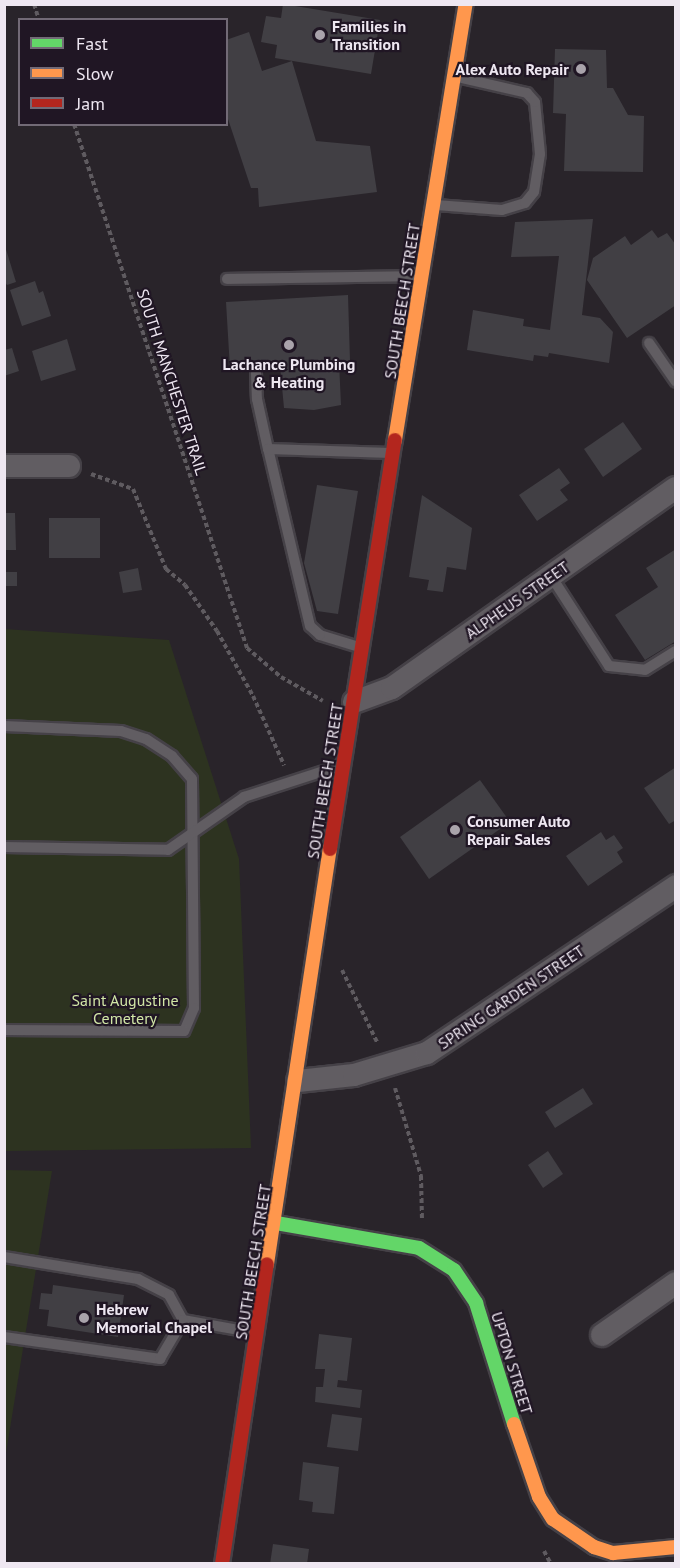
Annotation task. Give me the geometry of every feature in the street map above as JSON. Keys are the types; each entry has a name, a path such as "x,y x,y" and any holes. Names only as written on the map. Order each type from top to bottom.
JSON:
{"street":[{"name":"SOUTH BEECH STREET","path":"222,1563 298,1081 343,765 364,648 466,4"},
{"path":"4,466 69,466"},
{"name":"ALPHEUS STREET","path":"354,702 392,688 675,488"},
{"name":"SPRING GARDEN STREET","path":"298,1081 389,1067 427,1053 463,1032 675,886"},
{"name":"UPTON STREET","path":"276,1223 419,1248 438,1258 468,1284 525,1461 539,1497 553,1520 594,1547 613,1553 636,1554 675,1547"},
{"path":"602,1335 675,1283"}],"lane":[{"path":"434,205 502,210 525,203 534,192 540,154 534,102 527,93 454,76"},
{"path":"227,279 422,276"},
{"path":"649,343 675,382"},
{"path":"256,373 258,408 310,626 320,635 364,648"},
{"path":"268,449 394,453"},
{"path":"551,576 609,666 645,670 675,651"},
{"path":"4,726 121,731 146,739 172,756 192,779 194,1008 184,1031 4,1030"},
{"path":"4,847 168,850 229,805 290,779 343,765"},
{"path":"4,1257 154,1284 169,1295 183,1320"},
{"path":"183,1320 258,1333"},
{"path":"4,1337 160,1359 183,1320"}],"path":[{"name":"SOUTH MANCHESTER TRAIL","path":"75,126 247,648 281,677 329,705"},
{"path":"69,466 133,489 166,569 185,585 217,631 253,696 290,779"},
{"path":"338,962 389,1067 421,1176 424,1200 419,1248"},
{"path":"548,1556 551,1563"}],"green space":[{"name":"Saint Augustine Cemetery","path":"4,629 169,640 239,859 251,1148 5,1151"},
{"path":"5,1170 52,1171 5,1459"}],"building":[{"name":"Families in Transition","path":"283,4 380,20 371,74 275,58 277,45 261,42 266,16 281,18"},
{"path":"249,32 262,71 292,61 316,141 370,146 377,192 259,207 258,188 251,188 228,119 228,39"},
{"path":"555,49 606,50 607,88 613,88 628,115 644,116 643,172 564,171 566,114 553,113"},
{"path":"593,219 582,315 600,318 613,332 609,363 549,353 548,357 534,355 533,361 467,350 473,310 524,319 523,326 550,330 559,256 511,257 515,222"},
{"path":"652,230 658,238 667,233 676,245 676,305 627,338 587,280 593,258 625,236 631,245"},
{"path":"5,246 16,282 7,285 4,281"},
{"path":"35,281 39,293 43,291 51,316 22,326 10,290"},
{"name":"Lachance Plumbing & Heating","path":"348,295 350,361 339,362 341,405 314,410 284,408 280,366 230,369 226,302"},
{"path":"67,339 76,370 41,381 32,351"},
{"path":"12,348 19,371 4,376 4,350"},
{"path":"623,422 642,449 603,477 584,449"},
{"path":"559,468 570,483 560,490 568,500 537,521 519,495"},
{"path":"317,485 358,491 338,614 317,611 304,563"},
{"path":"422,495 472,528 466,570 447,567 443,592 427,590 429,580 409,577"},
{"path":"4,513 15,513 16,550 4,550"},
{"path":"49,518 100,518 100,558 49,558"},
{"path":"676,549 676,641 645,660 615,615 658,587 646,568"},
{"path":"138,568 142,590 123,593 119,572"},
{"path":"5,572 17,572 17,586 5,586"},
{"path":"676,767 676,820 669,824 644,788"},
{"name":"Consumer Auto Repair Sales","path":"480,780 510,822 429,879 400,837"},
{"path":"601,832 606,840 614,835 623,848 617,852 623,862 588,886 566,856"},
{"path":"583,1088 593,1104 555,1128 545,1112"},
{"path":"548,1151 563,1174 543,1188 528,1165"},
{"name":"Hebrew Memorial Chapel","path":"53,1285 124,1295 118,1337 47,1326 49,1310 39,1309 41,1293 52,1294"},
{"path":"319,1334 352,1338 347,1381 338,1380 337,1387 362,1390 360,1408 315,1402 316,1387 323,1387 325,1369 315,1369"},
{"path":"332,1414 362,1418 358,1451 327,1447"},
{"path":"303,1462 339,1467 334,1514 312,1512 313,1502 299,1500"},
{"path":"273,1544 309,1549 307,1564 270,1564"}],"traffic: fast":[{"path":"276,1223 419,1248 454,1270 476,1303 514,1424"}],"traffic: slow":[{"path":"395,440 466,4"},
{"path":"267,1264 330,849"},
{"path":"514,1424 539,1497 553,1519 594,1547 613,1553 676,1547"}],"traffic: jam":[{"path":"330,849 395,440"},
{"path":"222,1564 267,1264"}],"place":[{"name":"Families in Transition","path":"320,35"},
{"name":"Alex Auto Repair","path":"581,69"},
{"name":"Lachance Plumbing & Heating","path":"289,345"},
{"name":"Consumer Auto Repair Sales","path":"455,830"},
{"name":"Hebrew Memorial Chapel","path":"84,1318"}]}
